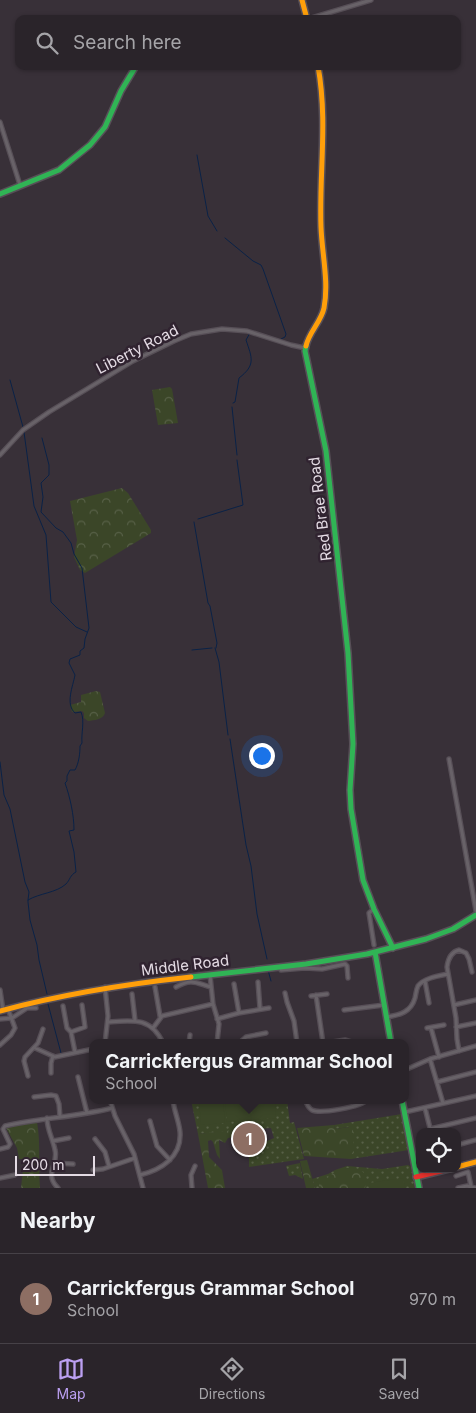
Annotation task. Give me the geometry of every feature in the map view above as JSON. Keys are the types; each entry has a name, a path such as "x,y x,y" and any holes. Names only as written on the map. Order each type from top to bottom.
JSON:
{"street":[{"path":"302,0 306,15"},
{"path":"320,15 371,0"},
{"path":"0,194 59,170 94,141 105,127 121,91 134,70"},
{"path":"305,348 310,335 321,318 324,300 321,224 324,112 319,70"},
{"path":"0,122 20,186"},
{"name":"Liberty Road","path":"0,455 23,430 49,412 134,361 182,338 208,330 241,330 256,332 291,346 305,348"},
{"name":"Red Brae Road","path":"305,348 326,451 348,653 353,744 350,790 351,809 361,873 374,909 393,948"},
{"path":"450,759 476,911"},
{"path":"374,909 369,913 374,945"},
{"name":"Middle Road","path":"4,1010 53,997 105,987 321,961 375,952 452,929 476,915"},
{"path":"459,1051 454,1005 448,974 448,958 459,950 464,952 468,955 472,972"},
{"path":"375,952 390,1039"},
{"path":"321,961 322,969"},
{"path":"281,970 322,969 345,964 347,965 348,978"},
{"path":"210,974 213,1004 219,1028 218,1039"},
{"path":"387,1017 409,1010 414,1001 417,987 425,981 448,974"},
{"path":"425,981 429,1002"},
{"path":"176,987 185,983 196,982 211,987"},
{"path":"258,982 260,1009"},
{"path":"234,984 238,1013"},
{"path":"105,987 108,1006 106,1039"},
{"path":"153,1028 160,1016 155,987"},
{"path":"0,990 4,1010 12,1018 15,1025 13,1031 0,1045"},
{"path":"285,993 294,1022 296,1039"},
{"path":"132,994 135,1020"},
{"path":"323,1039 313,995 327,994"},
{"path":"454,1005 476,1000"},
{"path":"160,1016 213,1004"},
{"path":"71,1032 84,1027 82,1005"},
{"path":"344,1010 385,1005"},
{"path":"63,1006 67,1028 71,1032 75,1052"},
{"path":"0,1018 12,1018 28,1008 36,1008"},
{"path":"217,1019 238,1013 270,1008"},
{"path":"108,1022 135,1020 153,1028 160,1039"},
{"path":"456,1027 476,1023"},
{"path":"439,1057 429,1028 444,1025"},
{"path":"28,1076 25,1058 35,1048 41,1038 43,1029"},
{"path":"244,1039 266,1033"},
{"path":"190,1035 190,1039"},
{"path":"409,1068 430,1059 476,1046"},
{"path":"35,1048 53,1056 89,1050"},
{"path":"51,1073 50,1063 53,1056"},
{"path":"430,1059 443,1103"},
{"path":"437,1082 476,1072"},
{"path":"78,1077 87,1114"},
{"path":"34,1097 56,1096 59,1102 60,1117"},
{"path":"405,1112 476,1096"},
{"path":"111,1104 136,1158 143,1188"},
{"path":"140,1175 158,1170 170,1160 178,1148 180,1136 174,1104"},
{"path":"308,1104 311,1109 318,1112 362,1104"},
{"path":"403,1104 419,1188"},
{"path":"0,1149 8,1147 10,1144 3,1128 5,1126 47,1118 87,1114 112,1108"},
{"path":"425,1108 430,1128"},
{"path":"47,1118 56,1153 52,1177 54,1184 58,1188"},
{"path":"438,1128 476,1118"},
{"path":"150,1120 157,1146 170,1160"},
{"path":"53,1141 69,1138"},
{"path":"95,1139 104,1150 108,1166"},
{"path":"461,1144 476,1140"},
{"path":"92,1170 136,1158"},
{"path":"461,1166 476,1162"},
{"path":"54,1163 73,1164"},
{"path":"192,1188 190,1175 195,1166"},
{"path":"456,1176 468,1172 471,1186"},
{"path":"416,1177 429,1173"},
{"path":"0,1178 15,1175"},
{"path":"458,1188 471,1186 476,1188"}],"green space":[{"path":"170,387 172,389 178,423 158,425 152,390"},
{"path":"122,488 128,493 151,533 85,573 80,570 74,557 77,540 70,501"},
{"path":"96,691 100,692 105,713 102,717 88,721 84,718 82,711 72,712 70,705 81,702 81,695"},
{"path":"192,1104 288,1104 290,1123 294,1122 304,1159 249,1167 249,1149 274,1138 271,1128 198,1134"},
{"path":"199,1104 223,1104 225,1123 201,1125"},
{"path":"225,1104 249,1104 251,1120 227,1122"},
{"path":"250,1104 275,1104 276,1118 252,1120"},
{"path":"402,1114 409,1150 351,1159 349,1127 335,1129 334,1125"},
{"path":"37,1122 40,1188 21,1188 24,1159 19,1159 17,1148 6,1128"},
{"path":"334,1125 335,1129 350,1127 353,1130 354,1153 351,1154 351,1159 304,1156 297,1128"},
{"path":"239,1131 238,1136 228,1138 225,1143 219,1140 220,1159 213,1142 211,1140 208,1141 209,1157 222,1170 225,1188 208,1188 198,1134"},
{"path":"307,1160 315,1188 306,1188 300,1161"},
{"path":"300,1163 303,1179 295,1175 289,1176 286,1166"},
{"path":"408,1165 411,1167 415,1188 315,1188 312,1179 347,1166 382,1169"},
{"path":"346,1168 360,1170 365,1174 365,1188 319,1188 319,1182 322,1179"},
{"path":"403,1178 405,1188 369,1188 369,1183"}],"waterway":[{"path":"197,155 208,216 217,231"},
{"path":"225,238 253,261 261,265 286,334 281,339"},
{"path":"233,403 235,402 239,378 248,369 251,361 246,340 250,333"},
{"path":"10,380 23,427"},
{"path":"232,407 237,455"},
{"path":"24,432 34,506 46,535 51,602 76,627 87,632"},
{"path":"42,438 49,465 49,475 41,483 43,497 41,512 56,528 63,532 71,543 74,554 82,568 89,628 84,648 80,651 80,655 70,659 69,663 75,675 70,695 70,705 75,713 81,712 83,719 82,743 78,761 75,770 70,770 65,783 73,818 74,830 69,831 76,872 62,887 28,900 30,920 47,994"},
{"path":"198,519 243,505 237,460"},
{"path":"194,522 217,643 216,648"},
{"path":"192,650 212,648"},
{"path":"215,648 219,662 228,735"},
{"path":"230,739 257,914 267,959"},
{"path":"0,762 4,795 10,809 25,882 29,892 28,900"},
{"path":"268,970 271,981"},
{"path":"48,1004 61,1053"}],"traffic: fast":[{"path":"0,194 59,170 90,145 105,127 121,91 134,70"},
{"path":"306,346 305,351 326,451 348,653 353,744 350,790 351,809 363,880 374,909 393,948"},
{"path":"191,977 306,964 367,954 426,939 453,929 476,915"},
{"path":"375,952 390,1039"},
{"path":"403,1104 419,1188"}],"traffic: slow":[{"path":"302,0 306,15"},
{"path":"306,346 324,308 326,288 321,227 323,127 319,70"},
{"path":"0,1011 95,990 191,977"},
{"path":"461,1166 476,1162"}],"traffic: jam":[{"path":"416,1177 432,1173"}],"place":[{"name":"Carrickfergus Grammar School","path":"249,1139"}]}
